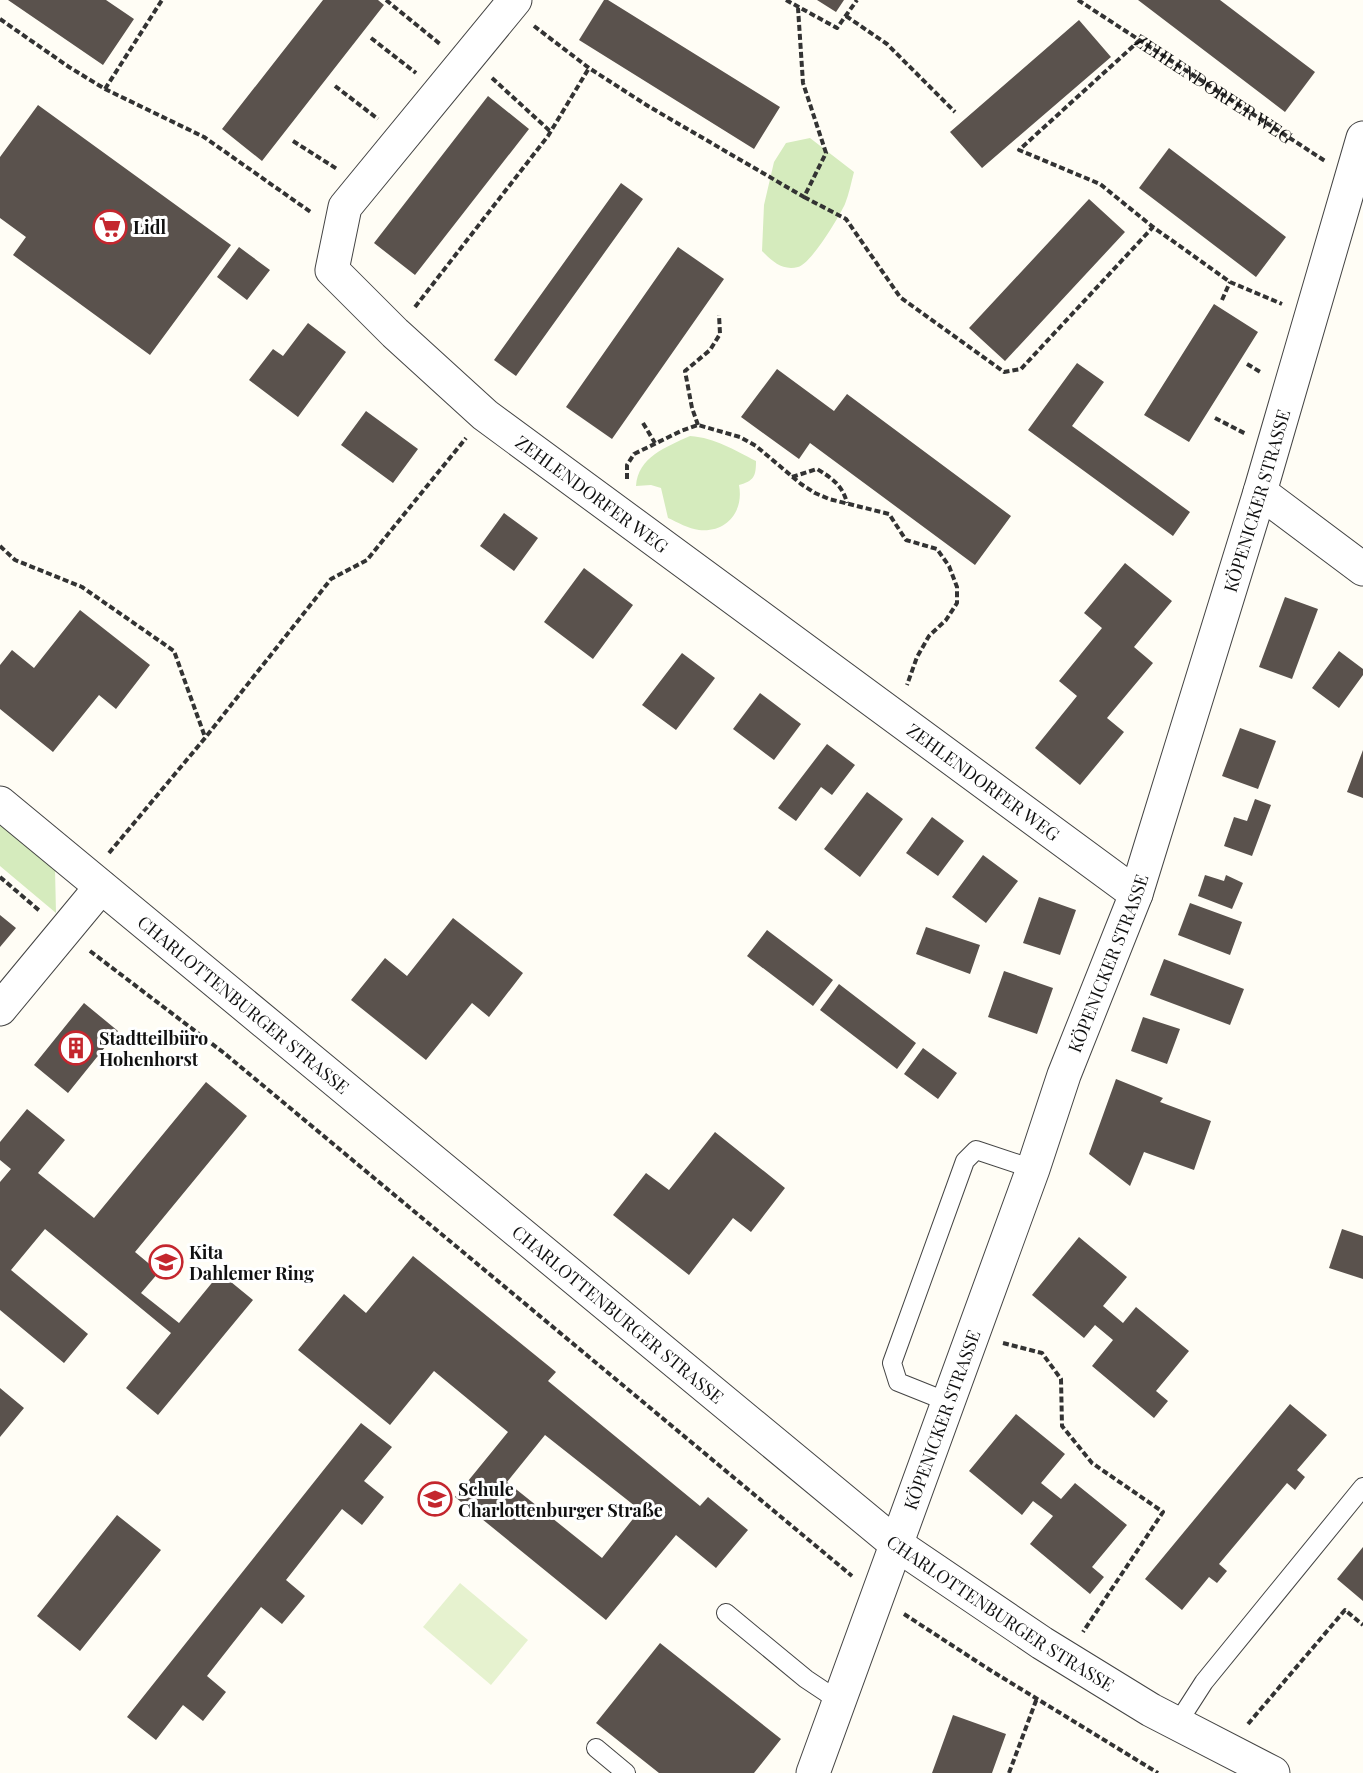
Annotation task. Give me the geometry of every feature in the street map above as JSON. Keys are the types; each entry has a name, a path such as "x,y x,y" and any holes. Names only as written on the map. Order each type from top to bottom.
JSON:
{"street":[{"name":"ZEHLENDORFER WEG","path":"512,4 345,207 332,270 395,333 485,415 1136,894"},
{"name":"KÖPENICKER STRASSE","path":"813,1773 1033,1169 1064,1075 1136,894 1260,492 1363,138"},
{"path":"1260,492 1363,569"},
{"name":"CHARLOTTENBURGER STRASSE","path":"0,803 896,1544 1066,1658 1151,1710 1273,1773"},
{"path":"0,1009 95,882"}],"lane":[{"path":"948,1402 898,1382 892,1362 965,1161 976,1150 1033,1169"},
{"path":"1178,1724 1204,1682 1363,1487"},
{"path":"726,1613 806,1679 839,1701"},
{"path":"596,1748 626,1773"}],"path":[{"path":"105,89 162,0"},
{"path":"386,0 467,60 551,132"},
{"path":"786,0 837,28 857,0"},
{"name":"ZEHLENDORFER WEG","path":"1078,0 1351,177"},
{"path":"512,4 589,68 648,106 846,219 900,297 1004,372 1021,369 1153,227"},
{"path":"798,8 803,83 826,153 804,197"},
{"path":"846,16 887,44 955,112"},
{"path":"0,19 69,68 105,89 204,137 340,233"},
{"path":"371,38 440,93"},
{"path":"1140,40 1020,150 1100,184 1153,227 1230,282 1312,317"},
{"path":"395,333 551,132 589,68"},
{"path":"335,86 402,138"},
{"path":"292,141 326,160 362,187"},
{"path":"1222,300 1230,282"},
{"path":"698,425 692,408 685,371 710,350 720,334 719,315"},
{"path":"95,882 331,579 367,560 485,415"},
{"path":"643,423 655,443"},
{"path":"624,517 627,500 627,465 634,454 681,430 698,425 740,437 756,446 792,477 815,493 829,499 889,514 906,540 937,549 949,566 957,587 957,603 946,620 929,636 917,657 895,716"},
{"path":"792,477 817,468 844,491 847,503"},
{"path":"0,546 15,560 82,587 174,651 205,738"},
{"path":"0,877 45,916"},
{"path":"87,949 224,1053 877,1597 990,1670 1158,1773"},
{"path":"972,1335 1042,1353 1061,1379 1062,1426 1092,1463 1163,1512 1066,1658"},
{"path":"1227,1749 1345,1610 1363,1625"},
{"path":"1009,1773 1037,1698"}],"green space":[{"path":"810,138 854,172 845,204 824,239 804,264 787,268 774,262 762,251 764,205 774,162 786,143"},
{"path":"690,436 717,442 756,461 753,477 748,482 739,485 740,495 736,511 725,524 718,528 699,530 668,518 661,488 651,485 636,486 638,476 648,460 663,449"},
{"path":"0,824 55,869 56,913 0,866"},
{"path":"460,1583 528,1640 491,1685 423,1627"}],"building":[{"path":"8,0 106,0 134,19 103,65"},
{"path":"323,0 378,0 384,5 262,161 222,129"},
{"path":"604,0 608,0 780,107 754,149 579,40"},
{"path":"817,0 844,0 836,12"},
{"path":"1138,0 1220,0 1315,72 1285,112"},
{"path":"1079,20 1111,57 982,168 950,132"},
{"path":"488,96 529,129 415,275 374,243"},
{"name":"Lidl","path":"38,105 231,245 150,355 13,255 26,237 0,218 0,157"},
{"path":"1169,148 1286,237 1256,277 1139,188"},
{"path":"621,183 643,199 516,376 494,360"},
{"path":"1089,199 1125,232 1005,361 969,328"},
{"path":"239,247 270,270 247,300 217,277"},
{"path":"678,247 724,279 612,439 566,407"},
{"path":"1214,304 1258,332 1189,442 1144,415"},
{"path":"308,323 346,352 298,417 249,380 273,349 283,356"},
{"path":"1077,363 1104,382 1072,426 1190,512 1173,536 1028,430"},
{"path":"777,369 834,411 847,394 1011,516 975,565 810,443 799,459 741,417"},
{"path":"366,411 418,449 393,483 341,445"},
{"path":"504,513 538,538 514,571 480,546"},
{"path":"1125,563 1172,601 1134,647 1153,663 1107,718 1124,732 1080,785 1035,748 1077,696 1059,681 1102,628 1084,613"},
{"path":"584,568 633,605 593,659 544,622"},
{"path":"1285,597 1318,609 1292,679 1259,667"},
{"path":"80,610 150,665 116,709 99,695 53,752 0,709 0,665 12,650 34,668"},
{"path":"1339,651 1363,669 1363,675 1339,708 1312,688"},
{"path":"682,653 715,678 676,730 642,705"},
{"path":"760,693 801,724 774,760 733,729"},
{"path":"1240,728 1276,741 1258,789 1222,776"},
{"path":"827,744 855,765 832,795 821,787 796,821 778,808"},
{"path":"1363,750 1363,798 1347,792"},
{"path":"867,792 903,819 860,877 824,849"},
{"path":"1255,799 1271,805 1252,856 1224,846 1234,817 1247,821"},
{"path":"932,817 964,841 938,876 906,853"},
{"path":"983,855 1018,881 986,923 952,897"},
{"path":"1205,875 1224,881 1226,875 1243,883 1232,909 1198,896"},
{"path":"1039,897 1076,910 1060,955 1023,943"},
{"path":"1190,903 1242,922 1230,955 1178,935"},
{"path":"0,915 16,928 0,947"},
{"path":"453,918 523,973 489,1017 472,1003 426,1060 351,1000 385,958 407,976"},
{"path":"926,927 980,945 970,974 916,954"},
{"path":"767,930 833,980 813,1006 747,956"},
{"path":"1164,959 1244,989 1230,1025 1150,995"},
{"path":"1004,971 1053,988 1037,1034 988,1017"},
{"path":"839,984 916,1043 897,1069 820,1010"},
{"name":"Stadtteilbüro Hohenhorst","path":"84,1003 118,1031 68,1093 34,1065"},
{"path":"1143,1017 1180,1029 1167,1064 1131,1051"},
{"path":"923,1048 957,1073 938,1099 904,1074"},
{"path":"1116,1079 1163,1098 1160,1102 1211,1121 1194,1170 1144,1152 1130,1186 1089,1154"},
{"path":"206,1082 247,1116 135,1252 159,1272 141,1293 179,1323 220,1273 253,1300 158,1415 126,1388 171,1333 45,1229 11,1270 88,1334 64,1363 0,1310 0,1182 11,1169 0,1160 0,1142 27,1109 65,1140 38,1173 94,1218"},
{"path":"715,1132 785,1188 751,1232 733,1218 689,1275 613,1215 646,1173 669,1190"},
{"path":"1342,1229 1363,1236 1363,1279 1329,1268"},
{"path":"1079,1237 1127,1277 1103,1306 1123,1323 1136,1307 1189,1351 1156,1391 1168,1401 1154,1418 1092,1366 1113,1340 1095,1325 1084,1338 1032,1295"},
{"path":"413,1256 556,1372 548,1381 700,1506 708,1497 748,1530 716,1568 676,1535 606,1620 455,1497 508,1432 434,1371 390,1425 298,1350 344,1294 366,1313","holes":["545,1435 640,1510 602,1558 507,1482"]},
{"path":"0,1388 24,1408 0,1437"},
{"path":"1290,1404 1327,1435 1297,1470 1305,1477 1295,1490 1287,1483 1219,1564 1227,1571 1217,1583 1209,1577 1182,1610 1145,1579"},
{"path":"1016,1414 1065,1454 1041,1483 1061,1499 1075,1483 1127,1525 1092,1567 1104,1577 1090,1594 1030,1544 1053,1516 1033,1501 1022,1515 969,1471"},
{"path":"361,1423 392,1447 364,1481 384,1497 362,1525 342,1509 286,1580 305,1596 282,1624 261,1607 207,1676 226,1692 203,1721 183,1705 156,1740 127,1717"},
{"path":"117,1515 161,1550 80,1651 37,1616"},
{"path":"1363,1547 1363,1601 1337,1579"},
{"path":"660,1643 781,1739 754,1773 659,1773 596,1723"},
{"path":"953,1715 1006,1734 992,1773 932,1773"}],"place":[{"name":"Lidl","path":"110,227"},
{"name":"Stadtteilbüro Hohenhorst","path":"76,1048"},
{"name":"Kita Dahlemer Ring","path":"166,1262"},
{"name":"Schule Charlottenburger Straße","path":"435,1499"}]}
